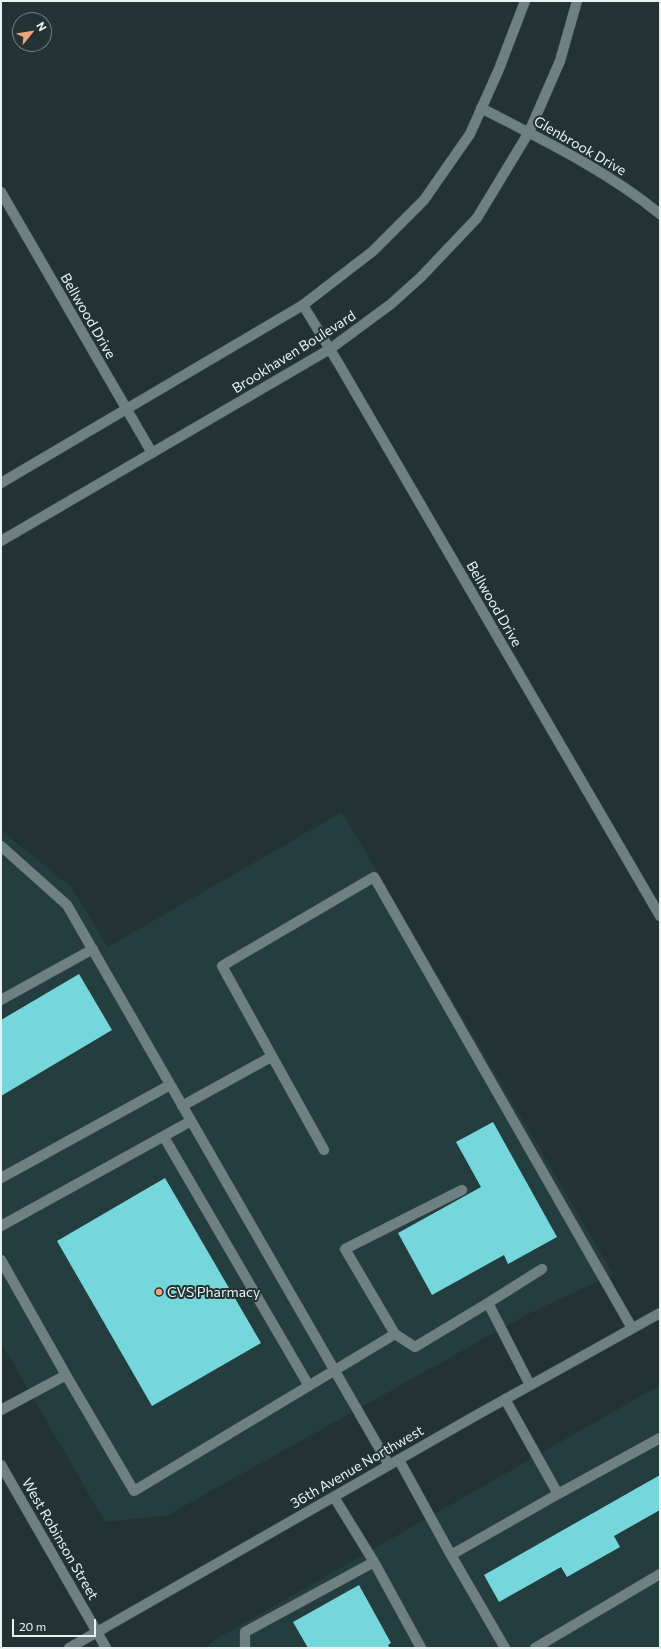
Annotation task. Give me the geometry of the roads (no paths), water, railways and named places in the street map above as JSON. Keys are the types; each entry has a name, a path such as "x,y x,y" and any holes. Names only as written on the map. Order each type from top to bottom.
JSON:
{"street":[{"path":"1,483 303,305 373,251 424,200 470,134 499,69 526,1"},
{"name":"Brookhaven Boulevard","path":"1,541 330,349 391,304 450,248 477,218 529,132 560,61 577,1"},
{"name":"Glenbrook Drive","path":"481,108 529,132 614,180 660,214"},
{"name":"Bellwood Drive","path":"1,192 152,454"},
{"name":"Bellwood Drive","path":"303,305 660,916"},
{"path":"1,846 67,905 389,1465"},
{"path":"324,1150 271,1057 222,966 374,877 632,1328"},
{"path":"1,1000 93,949"},
{"path":"182,1106 271,1057"},
{"path":"1,1178 170,1085"},
{"path":"1,1226 191,1121"},
{"path":"164,1137 309,1386"},
{"path":"462,1190 345,1249 395,1334 415,1347 542,1269"},
{"path":"1,1260 134,1491 395,1334"},
{"path":"488,1303 530,1385"},
{"name":"36th Avenue Northwest","path":"69,1648 505,1399 660,1313"},
{"path":"1,1410 66,1375"},
{"path":"505,1399 558,1494"},
{"path":"451,1555 660,1438"},
{"path":"398,1460 505,1648"},
{"name":"West Robinson Street","path":"1,1465 106,1648"},
{"path":"334,1497 374,1562 421,1648"},
{"path":"245,1648 245,1632 374,1562"},
{"path":"535,1648 660,1574"}],"place":[{"name":"CVS Pharmacy","path":"159,1292"}]}
